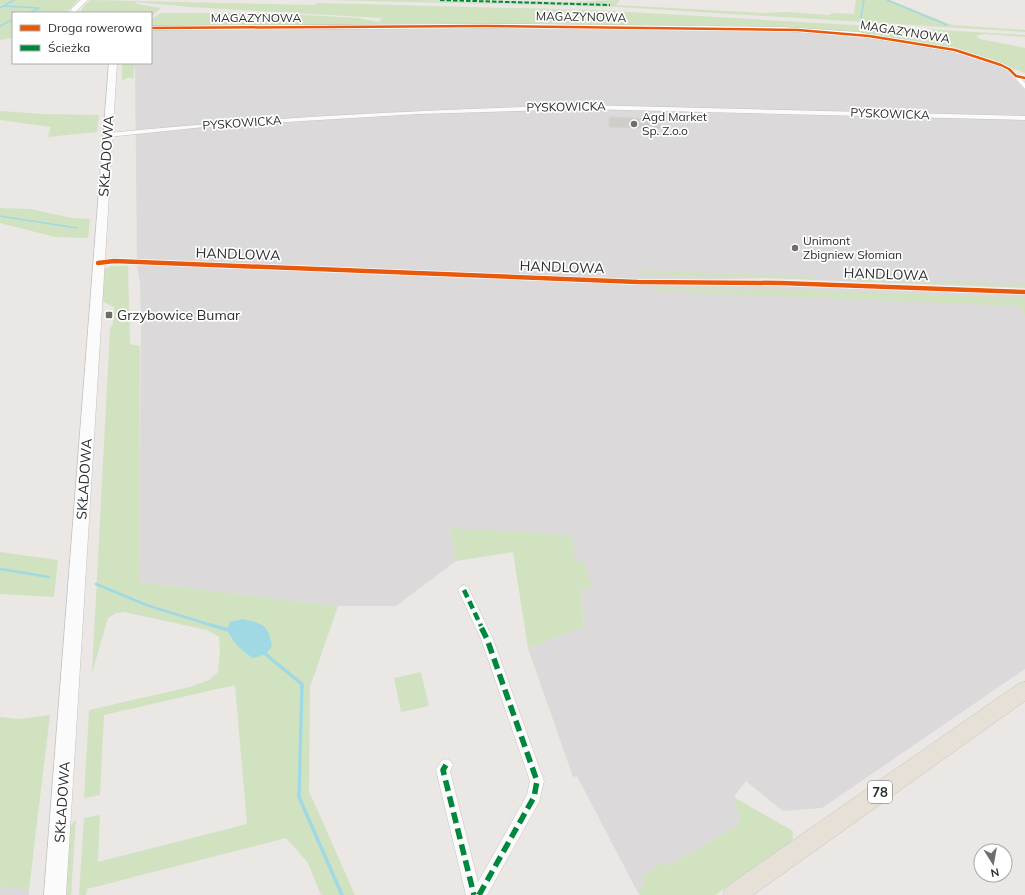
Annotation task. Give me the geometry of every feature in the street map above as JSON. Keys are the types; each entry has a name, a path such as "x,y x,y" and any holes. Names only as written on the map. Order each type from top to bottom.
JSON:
{"main road":[{"path":"73,12 74,9 85,0"},
{"name":"SKŁADOWA","path":"56,895 98,263 113,64"},
{"name":"78","path":"734,895 1025,690"}],"street":[{"name":"MAGAZYNOWA","path":"152,28 484,26 782,30 880,37 954,50 1006,67 1025,87"},
{"name":"PYSKOWICKA","path":"108,135 204,125 403,113 590,106 1025,118"},
{"name":"HANDLOWA","path":"98,263 128,262 656,283 782,283 1025,292"},
{"path":"464,590 487,639 537,781 534,797 479,895"},
{"path":"446,765 443,770 474,895"}],"shaded area":[{"path":"494,26 783,30 850,35 955,51 1005,68 1025,90 1025,116 1012,117 1025,119 1025,288 764,278 676,281 137,260 135,64 152,64 152,29"},
{"path":"151,264 682,285 841,286 1025,293 1025,669 822,808 783,811 746,781 735,795 740,824 670,865 660,863 641,877 645,886 637,891 577,776 573,777 528,648 584,627 580,590 592,588 575,562 572,547 450,528 456,561 396,606 338,606 139,582 141,324 140,283 137,266"},
{"path":"0,887 29,889 29,895 0,895"}],"green space":[{"path":"0,0 78,0 67,12 12,12 12,38 0,40"},
{"path":"90,0 316,5 317,3 594,10 1025,35 1025,37 983,34 976,36 980,39 1025,48 1025,73 972,54 948,48 874,35 715,27 708,25 693,25 686,27 152,28 152,18 161,13 268,13 357,18 379,22 382,18 191,7 136,2 137,4 161,8 152,16 152,12 80,12 82,8"},
{"path":"328,0 422,0 567,4 465,0 570,2 620,0 616,5 829,15 833,13 854,14 856,0 890,0 952,25 1025,30 1025,32 620,7"},
{"path":"122,64 135,64 133,79 129,77 122,81"},
{"path":"0,111 43,114 99,115 97,132 48,137 51,127 0,120"},
{"path":"0,208 30,209 72,218 90,219 88,238 55,237 0,223"},
{"path":"112,266 128,266 130,344 140,346 139,582 338,606 310,687 309,791 355,895 321,895 308,863 286,838 87,889 86,895 79,895 84,818 100,815 98,862 247,824 235,685 104,715 100,795 84,798 89,710 190,687 209,680 218,672 220,650 219,637 207,630 124,612 116,613 108,618 92,673 110,329 113,324 114,307 101,301 105,269"},
{"path":"641,270 817,277 815,279 640,274"},
{"path":"842,278 1025,284 1025,287 843,280"},
{"path":"656,288 797,290 1025,298 1025,316 1019,306 657,291"},
{"path":"450,528 572,535 575,562 584,561 592,588 580,590 584,627 528,648 513,552 456,561"},
{"path":"0,552 58,560 54,597 0,594"},
{"path":"421,672 429,706 401,712 394,678"},
{"path":"50,715 29,889 0,887 0,717 18,719"},
{"path":"735,798 793,831 792,844 715,895 640,895 637,891 645,886 641,877 660,863 670,865 740,824"},
{"path":"76,819 71,895 63,895 67,831"}],"water":[{"path":"243,619 264,626 269,633 272,646 266,654 253,658 244,652 232,639 227,630 230,622"}],"building":[{"name":"Agd Market Sp. Z.o.o","path":"609,117 659,119 660,129 609,127"}],"waterway":[{"path":"3,6 14,0"},
{"path":"861,19 864,0"},
{"path":"887,0 947,25"},
{"path":"3,6 39,8 31,12"},
{"path":"0,26 12,20"},
{"path":"0,216 77,228"},
{"path":"0,569 49,577"},
{"path":"96,584 149,606 214,626"},
{"path":"211,625 228,630"},
{"path":"264,653 302,684 299,797 342,895"}],"marked path":[{"path":"440,0 610,5"},
{"path":"464,590 487,639 537,781 534,797 479,895"},
{"path":"446,765 443,770 474,895"}],"cycle path":[{"path":"152,28 484,26 798,30 869,36 955,50 1001,65 1009,69 1016,76 1025,78"},
{"path":"98,263 114,261 638,282 781,283 1025,292"}],"place":[{"name":"Agd Market Sp. Z.o.o","path":"634,124"},
{"name":"Unimont Zbigniew Słomian","path":"795,248"},
{"name":"Grzybowice Bumar","path":"109,315"}]}
